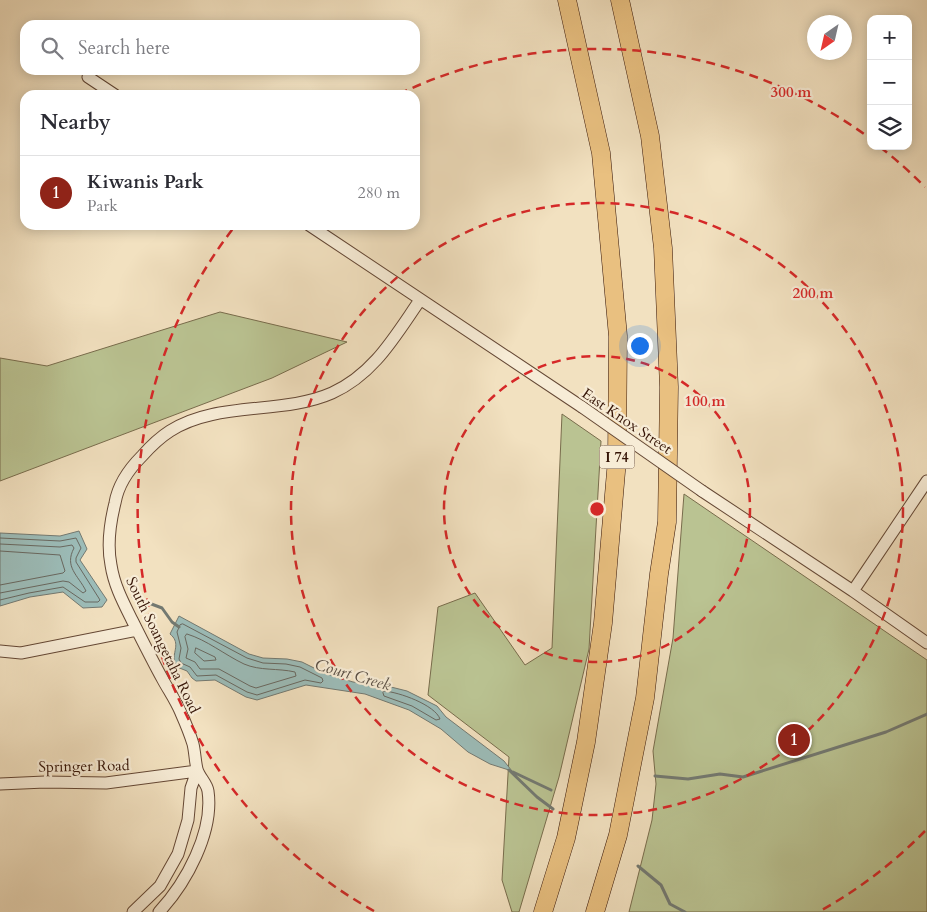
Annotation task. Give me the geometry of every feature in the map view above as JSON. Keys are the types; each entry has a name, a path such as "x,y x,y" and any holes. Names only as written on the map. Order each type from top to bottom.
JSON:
{"highway":[{"name":"I 74","path":"543,912 566,838 586,742 603,623 618,460 618,336 601,153 567,0"},
{"path":"594,912 618,835 645,698 667,522 669,387 663,248 650,136 620,0"}],"street":[{"path":"88,77 108,90"},
{"name":"East Knox Street","path":"315,230 853,591 927,643"},
{"name":"South Soangetaha Road","path":"159,912 173,896 194,861 204,833 209,805 208,789 197,771 193,743 180,712 137,630 114,580 109,544 115,500 126,475 154,443 170,431 186,423 221,414 316,399 343,387 361,376 377,360 420,300"},
{"path":"853,591 927,481"},
{"path":"0,651 22,653 137,630"},
{"name":"South Soangetaha Road","path":"134,912 160,886 178,854 188,820 191,788 197,771"},
{"name":"Springer Road","path":"0,784 45,782 106,783 197,771"}],"green space":[{"path":"220,312 347,342 272,378 0,481 0,358 47,366"},
{"path":"562,414 601,441 589,649 559,777 519,912 512,912 502,880 509,757 428,695 438,607 475,593 525,665 552,648"},
{"path":"684,494 927,660 927,912 629,912 652,820 656,784 653,751 673,638"}],"water":[{"path":"79,531 87,549 80,560 107,600 102,607 83,608 63,592 30,597 0,606 0,533 60,536"},
{"path":"179,616 249,654 263,658 302,662 324,673 353,682 383,685 407,691 437,706 446,717 504,761 512,771 490,764 468,752 441,729 409,710 365,694 306,685 257,700 246,697 215,680 196,681 187,671 177,667 174,661 176,643 170,634"}],"waterway":[{"name":"Court Creek","path":"133,597 162,608 172,622 179,627"},
{"path":"655,776 688,779 720,774 743,777 886,732 927,714"},
{"name":"Court Creek","path":"509,770 537,797 553,809"},
{"path":"513,772 551,790"},
{"name":"Court Creek","path":"638,866 661,885 670,904 685,912"}],"place":[{"name":"Kiwanis Park","path":"794,740"}]}
